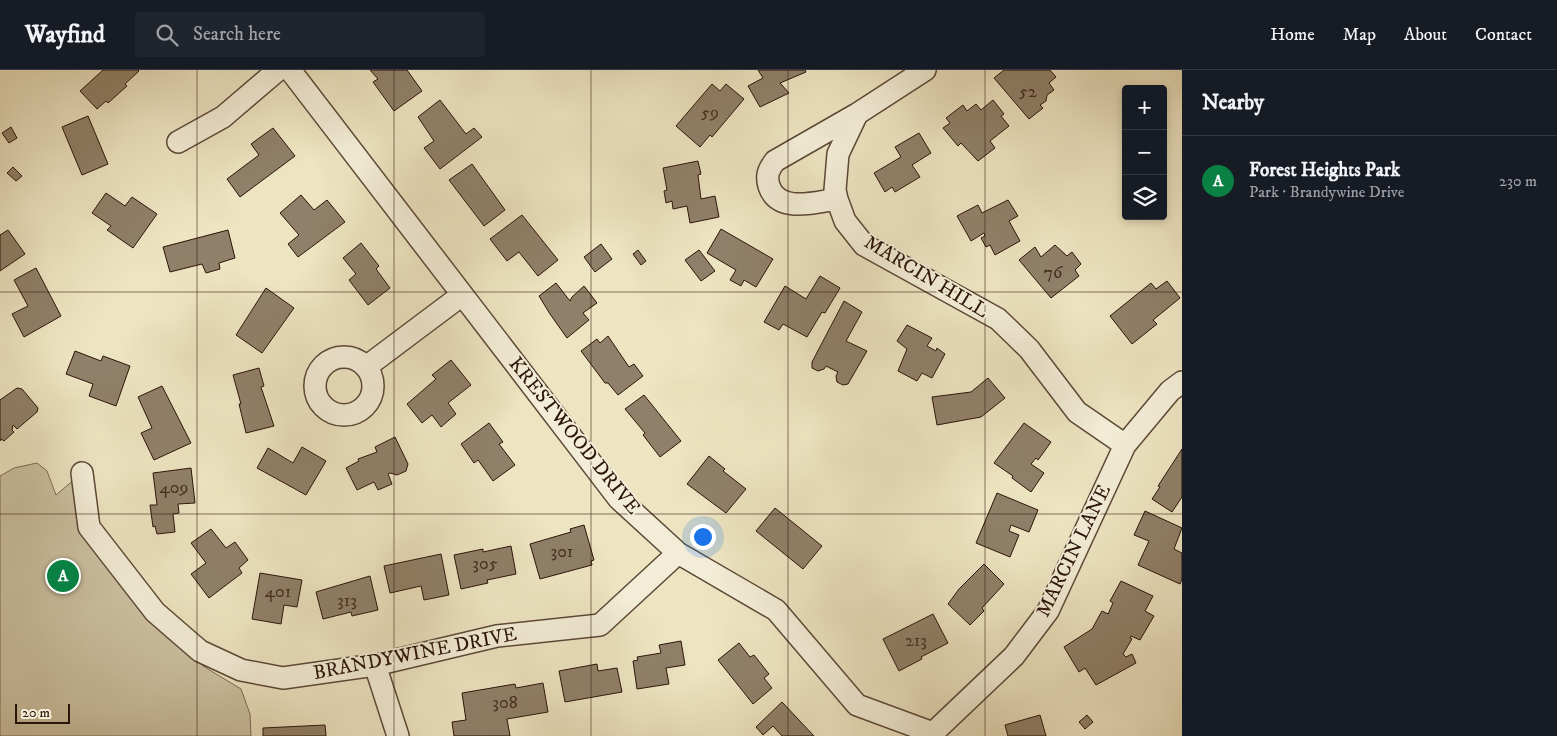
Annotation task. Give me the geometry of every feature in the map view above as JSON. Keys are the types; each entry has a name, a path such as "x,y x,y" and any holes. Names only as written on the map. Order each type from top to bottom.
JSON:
{"street":[{"path":"178,142 223,116 278,70"},
{"name":"KRESTWOOD DRIVE","path":"290,70 619,499 678,553 776,610 858,705 934,735"},
{"path":"837,199 798,204 786,203 778,199 771,192 768,170 775,161 857,114 925,70"},
{"name":"MARCIN HILL","path":"857,114 838,154 835,190 845,221 864,245 998,320 1029,350 1077,412 1125,445"},
{"path":"366,366 462,295"},
{"name":"MARCIN LANE","path":"934,735 1014,656 1048,611 1125,445 1170,391 1182,382"},
{"name":"BRANDYWINE DRIVE","path":"82,473 90,527 155,612 200,651 241,670 283,678 375,665 497,636 600,625 678,553"},
{"path":"375,665 398,736"}],"shaded area":[{"path":"37,463 47,471 56,495 82,473 90,527 200,651 203,666 241,689 250,714 251,736 0,736 0,476 14,468"}],"building":[{"path":"103,70 139,71 125,84 127,86 108,103 106,101 97,109 80,91"},
{"path":"370,70 407,70 422,91 394,111 373,82 378,79"},
{"path":"758,70 805,70 806,72 780,83 789,93 760,107 748,86 763,78"},
{"path":"1004,70 1050,70 1056,77 1049,83 1054,90 1047,95 1046,101 1040,105 1043,108 1029,119 994,78"},
{"path":"712,84 720,91 726,84 744,99 712,137 710,135 700,147 676,126"},
{"path":"440,100 466,134 474,128 482,137 440,169 424,148 434,141 418,117"},
{"path":"993,100 1004,114 1001,116 1009,126 990,141 995,148 978,161 961,143 958,146 943,128 950,123 946,118 963,105 967,111 976,104 981,110"},
{"path":"88,116 108,164 82,175 62,127"},
{"path":"11,127 17,138 9,143 2,133"},
{"path":"273,128 295,156 240,197 227,179 259,155 251,144"},
{"path":"919,133 931,153 912,165 920,177 895,192 892,187 885,192 874,173 901,157 895,147"},
{"path":"698,161 701,174 698,175 701,199 715,196 719,217 690,223 687,206 673,209 672,201 666,203 664,191 667,190 663,168"},
{"path":"472,164 505,210 484,226 449,180"},
{"path":"13,167 22,176 16,181 7,173"},
{"path":"106,193 125,206 132,197 157,214 133,248 107,230 111,226 92,213"},
{"path":"301,195 314,210 327,200 345,222 298,257 288,244 299,235 280,213"},
{"path":"1008,200 1018,216 1009,221 1020,241 995,255 990,245 986,247 981,238 985,236 984,233 971,241 957,216 978,205 982,213"},
{"path":"522,215 558,260 538,276 519,252 507,261 490,239"},
{"path":"721,229 773,259 756,287 744,280 741,286 730,280 736,270 707,253"},
{"path":"8,230 25,254 0,271 0,235"},
{"path":"228,230 235,258 219,263 220,269 206,273 202,264 170,272 163,247"},
{"path":"361,243 379,266 376,269 390,288 368,305 349,280 356,274 343,258"},
{"path":"601,244 612,259 595,272 584,257"},
{"path":"1055,245 1067,256 1072,252 1081,264 1075,270 1079,276 1051,298 1019,260 1035,247 1041,257"},
{"path":"638,250 646,261 641,265 633,254"},
{"path":"699,250 715,271 701,281 685,260"},
{"path":"36,268 61,316 24,337 12,314 28,306 14,280"},
{"path":"820,276 840,288 825,313 822,312 807,337 783,324 779,330 764,322 785,286 806,299"},
{"path":"1167,281 1180,298 1153,320 1157,324 1132,344 1110,316 1151,283 1156,289"},
{"path":"556,283 570,301 584,286 597,303 583,313 589,320 567,338 539,296"},
{"path":"266,288 294,308 262,353 236,335"},
{"path":"844,301 862,312 846,341 867,351 848,384 843,385 837,382 836,376 838,372 826,366 818,371 812,368 812,362"},
{"path":"907,325 932,338 927,346 936,351 937,348 945,354 932,378 922,373 917,381 898,371 907,349 897,341"},
{"path":"608,336 629,367 634,364 643,376 618,395 608,383 605,383 581,351 597,339 600,343"},
{"path":"75,351 101,361 103,356 130,366 116,406 89,396 93,384 66,374"},
{"path":"451,360 471,385 448,403 456,414 441,427 432,415 422,423 407,404 436,379 432,375"},
{"path":"259,368 264,386 261,387 274,426 246,433 233,375"},
{"path":"988,378 1005,398 981,417 937,425 932,397 971,392"},
{"path":"162,386 191,443 154,460 141,433 152,428 138,397"},
{"path":"17,388 22,389 38,408 37,412 17,429 13,425 12,430 14,432 4,441 1,439 0,441 0,400"},
{"path":"644,395 681,441 660,457 643,435 645,433 625,409"},
{"path":"489,423 503,442 499,444 515,465 493,481 478,460 474,463 461,444"},
{"path":"1024,423 1051,442 1038,460 1036,458 1031,464 1044,473 1031,492 994,463"},
{"path":"395,437 408,464 406,471 397,475 388,474 392,484 378,490 374,482 357,490 346,468 359,461 358,459 377,452 375,447"},
{"path":"302,447 326,461 306,495 257,468 268,448 293,463"},
{"path":"1182,449 1182,497 1172,512 1152,499 1160,487 1158,486"},
{"path":"709,456 725,469 723,471 746,489 726,513 687,484"},
{"path":"191,468 195,503 178,504 179,513 173,514 175,532 157,534 155,526 153,527 150,505 157,505 153,473"},
{"path":"997,493 1038,510 1029,532 1011,525 1009,531 1019,535 1010,557 976,543"},
{"path":"775,508 822,546 803,569 756,531"},
{"path":"1145,511 1182,528 1174,549 1182,553 1182,579 1180,584 1138,565 1149,541 1134,535"},
{"path":"584,525 594,560 591,561 592,565 540,579 530,544 571,532 570,529"},
{"path":"211,529 226,548 235,542 248,560 239,568 242,573 209,598 191,574 206,563 191,543"},
{"path":"511,546 516,574 487,580 488,583 461,589 454,555 483,549 483,552"},
{"path":"441,554 449,595 424,600 421,586 390,593 384,566"},
{"path":"984,564 1004,584 982,608 984,611 970,625 948,604 959,589"},
{"path":"260,573 302,580 297,607 284,605 281,624 252,619"},
{"path":"370,576 378,610 352,616 351,612 323,619 316,592"},
{"path":"1121,581 1153,596 1145,611 1154,616 1140,640 1131,636 1130,638 1132,639 1123,654 1126,657 1132,654 1136,663 1096,685 1085,668 1079,672 1064,647 1092,629 1102,611 1108,614 1113,603 1110,601"},
{"path":"933,614 948,643 899,671 883,639"},
{"path":"681,641 685,665 666,668 669,684 637,689 633,661 638,660 637,657 661,653 659,645"},
{"path":"739,643 750,657 754,655 769,674 764,678 772,688 753,704 718,660"},
{"path":"597,664 598,671 617,668 622,692 565,702 559,671"},
{"path":"543,683 548,712 507,719 510,736 454,736 452,722 466,720 462,693 515,684 516,688"},
{"path":"782,702 814,736 782,736 773,726 763,735 756,727"},
{"path":"1040,715 1046,736 1008,736 1005,725"},
{"path":"1087,715 1093,722 1085,729 1079,722"},
{"path":"325,725 326,736 263,736 263,728"}],"place":[{"name":"Forest Heights Park","path":"63,576"}]}
